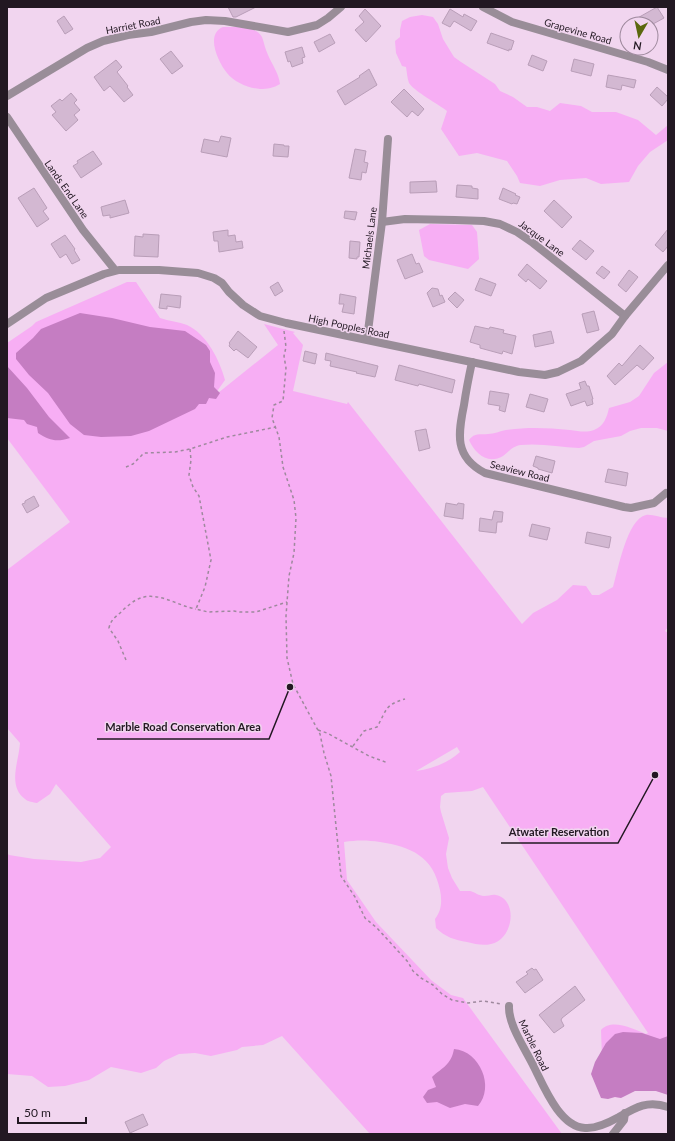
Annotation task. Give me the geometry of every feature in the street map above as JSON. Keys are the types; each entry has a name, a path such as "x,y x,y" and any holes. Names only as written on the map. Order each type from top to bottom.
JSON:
{"street":[{"name":"Harriet Road","path":"7,96 87,48 106,40 206,20 225,21 288,32 317,25 341,7"},
{"name":"Grapevine Road","path":"484,7 512,22 641,60 668,70"},
{"name":"Lands End Lane","path":"7,117 83,230 115,270"},
{"name":"Michaels Lane","path":"367,339 382,222 388,139"},
{"name":"Jacque Lane","path":"382,222 405,219 484,221 500,224 517,232 533,243 626,316"},
{"name":"High Popples Road","path":"7,324 46,298 115,270 159,270 198,273 214,278 222,283 243,305 260,316 472,362 545,375 558,372 590,355 612,334 668,265"},
{"name":"Seaview Road","path":"472,362 459,428 459,441 465,457 478,469 485,473 631,508 654,503 666,493"},
{"name":"Marble Road","path":"509,1006 509,1012 513,1025 553,1103 565,1119 577,1126 594,1128 610,1122 639,1106 654,1104 668,1107"},
{"path":"613,1134 624,1120 625,1113"}],"path":[{"path":"284,322 286,347 284,356 286,368 284,376 285,393 283,401 274,405 272,418 279,437 283,467 294,500 296,518 294,553 289,576 286,616 288,658 293,684 320,734 331,776 341,876 355,897 365,918 377,928 408,962 413,971 421,978 433,985 442,994 452,1000 468,1003 483,1001 509,1006"},
{"path":"126,466 133,464 144,452 175,452 228,437 276,427"},
{"path":"190,449 191,460 189,475 193,487 199,496 211,560 205,587 196,610"},
{"path":"126,660 118,641 109,628 112,619 137,599 152,596 161,597 188,608 208,612 234,610 240,612 256,612 287,602"},
{"path":"353,747 364,731 376,727 386,709 392,703 405,699"},
{"path":"318,730 327,733 369,756 388,763"}],"shaded area":[{"path":"422,15 433,17 438,24 443,39 454,57 495,84 500,91 513,97 527,107 537,107 550,111 560,103 581,106 592,112 616,112 638,120 656,135 668,125 668,140 650,152 638,166 629,182 601,184 586,178 560,180 540,186 520,183 507,161 477,153 459,156 441,129 447,111 421,94 409,83 406,67 402,66 396,53 395,41 400,37 402,21 410,17"},
{"path":"223,27 239,27 255,30 259,33 262,37 280,84 260,89 246,86 230,76 220,62 214,42 218,31"},
{"path":"430,224 472,225 477,232 479,259 468,269 429,260 424,256 419,230"},
{"path":"127,282 136,282 160,318 184,324 194,329 212,349 225,380 213,397 278,345 264,324 295,332 293,333 303,345 293,391 347,404 348,402 522,624 533,613 557,600 573,585 586,586 592,595 599,595 613,587 624,546 639,519 646,515 668,518 668,627 665,631 668,633 668,1093 639,1089 632,1091 623,1097 615,1097 610,1095 602,1058 601,1030 611,1025 617,1025 629,1027 646,1034 648,1033 483,787 472,791 445,793 441,796 440,807 449,838 446,854 448,868 460,891 470,891 482,896 496,895 503,898 508,904 510,920 508,928 498,941 488,945 482,945 458,940 450,938 436,928 435,919 440,909 441,901 437,878 426,861 411,850 375,841 362,840 344,842 347,880 376,922 431,980 451,995 463,998 562,1134 370,1134 282,1036 263,1045 242,1047 237,1050 211,1056 195,1053 179,1054 164,1061 156,1068 141,1073 111,1067 89,1080 65,1086 48,1087 32,1076 7,1074 7,853 9,855 34,859 81,862 100,858 111,847 56,784 50,794 37,803 28,801 20,794 16,787 15,773 20,743 7,728 7,570 70,522 7,438 7,343 36,322","holes":["457,747 460,752 440,765 416,771"]},
{"path":"80,313 112,318 150,327 185,331 206,345 210,351 210,362 215,373 214,387 220,393 216,399 209,398 206,404 199,404 195,409 149,431 131,436 101,437 84,435 70,424 48,393 29,375 16,359 16,353 41,329"},
{"path":"668,362 668,431 657,428 641,428 630,431 621,436 594,441 584,447 579,448 521,445 513,448 503,456 492,459 478,453 469,440 471,437 478,434 490,434 514,429 546,428 585,432 594,430 603,424 609,408 630,402 639,396 654,373"},
{"path":"7,366 27,388 49,417 70,438 57,440 46,438 38,433 37,427 27,424 24,420 7,418"},
{"path":"623,1032 642,1033 660,1039 668,1036 668,1095 656,1091 635,1091 621,1098 601,1098 591,1074 595,1062 606,1043 615,1034"},
{"path":"454,1049 463,1051 471,1056 478,1063 482,1071 485,1080 485,1089 483,1098 478,1106 465,1104 450,1108 437,1102 427,1103 423,1097 428,1090 436,1087 432,1077 449,1062"}],"building":[{"path":"228,7 256,7 233,17"},
{"path":"657,7 664,18 659,21 659,16 641,16"},
{"path":"365,9 381,26 366,42 355,30 364,22 359,16"},
{"path":"450,9 463,17 464,14 477,21 471,31 454,21 450,27 442,23"},
{"path":"64,16 73,29 65,34 57,21"},
{"path":"491,33 514,41 511,50 509,49 509,51 487,43"},
{"path":"330,34 335,43 319,52 314,42"},
{"path":"302,47 305,57 302,58 303,63 292,67 290,61 288,62 285,52"},
{"path":"171,51 183,66 172,74 160,59"},
{"path":"532,55 547,61 543,71 528,65"},
{"path":"574,59 594,64 591,76 571,71"},
{"path":"116,60 122,67 117,72 133,95 124,102 110,86 104,91 94,77"},
{"path":"369,69 377,85 345,105 337,91 360,77 359,76"},
{"path":"608,75 636,80 634,88 622,85 621,90 606,87"},
{"path":"657,87 668,97 662,106 650,95"},
{"path":"404,89 424,109 418,116 412,111 407,117 391,102"},
{"path":"71,93 77,100 74,103 80,110 74,115 78,120 66,131 52,115 56,112 51,106 60,99 62,101"},
{"path":"221,136 231,138 227,157 201,152 204,139 219,142"},
{"path":"274,144 289,146 288,157 273,156"},
{"path":"355,149 366,151 364,162 368,163 366,173 362,172 361,180 349,178"},
{"path":"93,151 102,164 81,178 73,166 78,163 77,161"},
{"path":"436,181 437,192 410,193 410,182"},
{"path":"457,185 472,186 472,188 478,189 478,199 456,197"},
{"path":"34,188 47,208 43,211 49,219 37,227 18,198"},
{"path":"503,188 520,197 517,204 512,204 499,199"},
{"path":"125,200 129,213 110,218 110,215 103,216 101,207"},
{"path":"554,200 572,217 562,228 544,211"},
{"path":"345,211 357,212 355,220 344,218"},
{"path":"668,229 668,246 663,252 655,245"},
{"path":"228,230 228,236 235,235 236,242 242,241 243,248 219,252 218,241 214,241 213,232"},
{"path":"143,234 159,235 158,257 134,256 135,236 143,237"},
{"path":"65,235 75,249 74,250 80,260 72,264 66,254 60,258 51,244"},
{"path":"580,240 594,251 586,260 572,249"},
{"path":"350,241 360,242 359,257 357,257 357,259 349,258"},
{"path":"412,254 416,264 419,263 423,272 405,279 397,260"},
{"path":"527,264 547,281 540,289 528,279 526,282 518,275"},
{"path":"602,266 610,272 604,279 596,273"},
{"path":"629,270 638,277 626,292 618,285"},
{"path":"480,278 496,284 491,296 475,290"},
{"path":"278,282 283,291 275,296 270,287"},
{"path":"432,288 438,289 440,296 442,295 445,302 433,307 427,293"},
{"path":"455,292 464,300 457,308 448,299"},
{"path":"161,294 181,296 180,308 167,306 167,309 159,308"},
{"path":"340,294 356,297 354,314 342,312 344,304 339,304"},
{"path":"594,311 599,330 587,333 582,314"},
{"path":"475,326 504,330 503,333 516,336 512,354 503,351 502,354 480,348 480,345 470,342"},
{"path":"238,331 257,347 248,358 236,349 234,351 229,346 229,343"},
{"path":"551,331 554,343 535,347 533,335"},
{"path":"640,345 654,358 643,370 637,365 615,385 607,376 619,363 622,366"},
{"path":"305,351 317,354 315,364 303,361"},
{"path":"326,353 378,366 375,377 330,366 331,361 325,360"},
{"path":"399,365 455,380 452,393 419,384 418,386 395,380"},
{"path":"585,381 587,386 589,386 593,404 587,406 585,401 571,406 566,394 581,389 579,383"},
{"path":"490,391 509,394 505,412 499,410 500,406 488,404"},
{"path":"530,394 548,399 544,412 526,407"},
{"path":"426,429 430,448 419,451 415,431"},
{"path":"536,456 555,461 552,473 533,466"},
{"path":"608,469 628,473 626,486 605,482"},
{"path":"34,496 39,506 27,513 22,504"},
{"path":"446,503 457,505 458,503 464,504 463,519 444,516"},
{"path":"494,511 503,512 502,522 497,522 496,533 479,531 480,518 492,520"},
{"path":"532,524 550,528 547,540 529,536"},
{"path":"587,532 611,537 609,548 585,543"},
{"path":"532,968 534,970 536,969 543,980 525,993 516,982 528,974 526,972"},
{"path":"575,986 585,1000 562,1018 561,1020 564,1026 554,1033 539,1015"},
{"path":"143,1114 148,1125 130,1133 125,1122"}],"place":[{"name":"Marble Road Conservation Area","path":"290,687"},
{"name":"Atwater Reservation","path":"655,775"}]}
